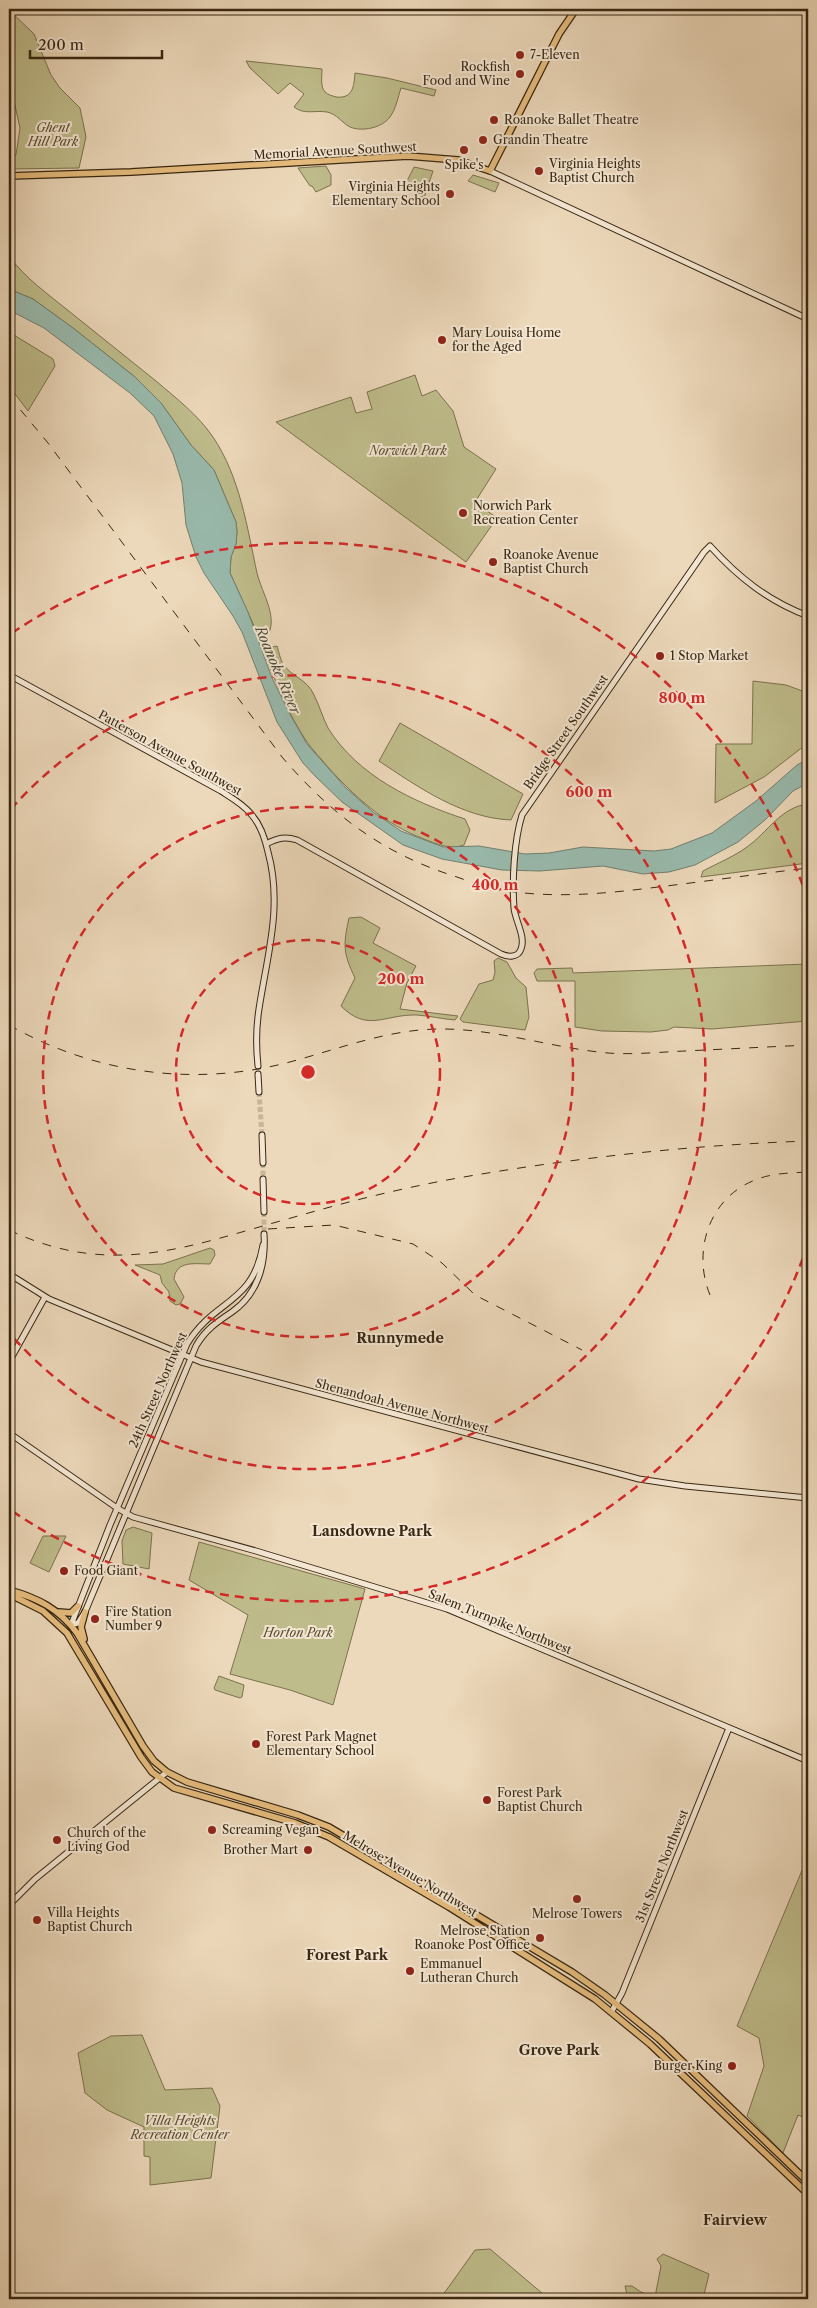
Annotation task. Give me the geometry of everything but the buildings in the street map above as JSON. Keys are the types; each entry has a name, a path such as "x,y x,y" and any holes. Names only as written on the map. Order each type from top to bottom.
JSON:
{"main road":[{"path":"490,171 559,34 576,9"},
{"name":"Memorial Avenue Southwest","path":"9,176 121,172 408,156 458,160 490,171"},
{"name":"Melrose Avenue Northwest","path":"9,1590 33,1598 56,1610 71,1625 149,1755 167,1772 187,1782 298,1814 329,1827 572,1972 659,2039 808,2182"},
{"name":"Melrose Avenue Northwest","path":"9,1594 58,1624 73,1643 148,1768 160,1778 181,1791 295,1823 329,1837 449,1907 569,1981 612,2011 650,2044 808,2194"},
{"path":"56,1610 70,1613 78,1606"},
{"path":"33,1607 42,1607 63,1623 71,1625 73,1643"},
{"path":"84,1612 82,1633 99,1664 100,1672"}],"street":[{"name":"Memorial Avenue Southwest","path":"490,171 808,319"},
{"name":"Bridge Street Southwest","path":"266,844 280,838 288,837 297,840 501,954 510,956 518,954 521,950 522,942 515,913 516,845 518,828 527,807 698,560 710,546 753,587 787,607 808,616"},
{"name":"Patterson Avenue Southwest","path":"9,675 236,800 252,815 266,844 273,871 276,908 258,1016 258,1066"},
{"path":"258,1074 259,1092"},
{"path":"262,1135 263,1163"},
{"path":"263,1180 264,1212"},
{"name":"24th Street Northwest","path":"264,1234 266,1253 263,1266 250,1295 240,1306 205,1333 190,1359 84,1612 78,1623 71,1625 182,1356 199,1327 237,1297 251,1281 260,1258 264,1234"},
{"name":"Shenandoah Avenue Northwest","path":"9,1274 45,1297 190,1359 639,1479 685,1486 808,1498"},
{"path":"9,1362 45,1297"},
{"name":"Salem Turnpike Northwest","path":"9,1433 125,1513 136,1518 256,1551 447,1609 808,1761"},
{"name":"31st Street Northwest","path":"612,2011 729,1728"},
{"path":"9,1905 35,1879 167,1772"}],"green space":[{"name":"Ghent Hill Park","path":"9,10 34,34 51,75 60,88 80,108 86,137 79,168 9,169 9,158 16,155 20,128 9,79"},
{"path":"246,61 322,69 323,90 336,97 346,96 352,91 355,73 387,78 436,90 434,96 401,88 394,110 386,121 372,128 360,129 350,127 331,113 306,112 294,107 304,94 290,83 278,94 250,68"},
{"path":"326,166 331,175 331,185 316,192 298,168"},
{"path":"414,167 433,171 424,198 404,187"},
{"path":"473,175 499,183 495,192 468,181"},
{"path":"9,256 22,272 38,286 179,400 201,421 213,437 222,452 236,485 246,520 259,581 269,606 271,623 270,631 266,638 260,639 230,573 231,557 236,544 236,522 214,470 191,445 161,403 135,377 33,299 9,289"},
{"path":"9,332 53,359 55,366 28,411 9,386"},
{"name":"Norwich Park","path":"415,375 422,396 436,390 453,411 464,447 496,469 475,502 497,518 466,562 276,422 351,397 356,413 372,409 367,392"},
{"path":"277,646 280,658 286,668 310,689 328,728 340,745 355,760 388,785 426,804 465,819 470,830 464,845 449,847 424,839 396,826 359,799 338,777 307,742 282,697 263,649"},
{"path":"753,681 786,685 808,693 808,743 764,777 715,803 716,744 752,744"},
{"path":"400,723 523,794 511,820 475,814 441,800 379,761"},
{"path":"808,804 808,863 701,877 703,871 731,857 755,841 782,815 798,806"},
{"path":"361,917 380,928 373,943 416,966 407,983 400,1009 458,1016 455,1020 405,1015 368,1020 360,1019 341,1006 355,978 345,949 349,918"},
{"path":"498,958 507,962 516,978 526,987 529,1017 525,1030 463,1022 460,1019 479,984 493,980 495,972 494,961"},
{"path":"808,964 808,1021 712,1029 674,1027 668,1030 651,1032 602,1031 575,1027 575,981 537,981 534,973 537,969 572,968 573,973"},
{"path":"210,1248 214,1250 215,1255 210,1264 188,1264 178,1269 174,1279 184,1297 180,1304 176,1305 170,1301 169,1292 162,1283 160,1275 135,1265 163,1264"},
{"path":"133,1527 152,1533 149,1569 123,1564 122,1541 126,1530"},
{"path":"43,1536 66,1536 49,1572 30,1563"},
{"name":"Horton Park","path":"199,1542 365,1589 333,1705 290,1690 230,1674 248,1615 189,1580"},
{"path":"219,1676 244,1685 242,1697 215,1690 214,1688"},
{"path":"808,1856 808,2119 798,2115 783,2153 747,2116 764,2066 759,2038 737,2026"},
{"name":"Villa Heights Recreation Center","path":"142,2035 165,2090 212,2088 220,2106 211,2178 150,2185 150,2157 144,2156 144,2127 107,2110 85,2093 78,2053 111,2036"},
{"path":"490,2249 549,2299 440,2299 475,2250"},
{"path":"663,2254 709,2274 703,2299 628,2299 625,2286 632,2286 641,2292 655,2297 661,2266 657,2259"}],"shaded area":[{"path":"9,289 33,299 135,377 161,403 191,445 214,470 236,522 236,544 231,557 230,573 248,612 272,678 291,716 307,744 345,787 373,812 401,831 443,847 479,846 525,854 549,853 583,847 654,851 671,849 712,833 756,801 797,765 808,759 808,783 793,791 765,820 738,842 695,865 669,872 643,874 603,866 540,871 502,870 442,859 403,845 342,802 315,776 303,763 277,722 242,632 204,573 196,557 186,525 182,483 173,454 154,416 130,393 44,328 9,310"}],"tunnel":[{"path":"259,1092 262,1135"},
{"path":"263,1163 263,1179"},
{"path":"264,1212 264,1234"}],"railway":[{"path":"9,396 48,443 282,757 320,797 360,830 382,844 430,868 471,882 500,890 533,894 569,895 623,891 808,868"},
{"path":"9,1025 75,1055 144,1071 179,1074 215,1074 251,1070 286,1063 398,1033 437,1029 502,1035 565,1047 617,1054 808,1045"},
{"path":"9,1230 47,1245 82,1253 117,1255 150,1253 218,1239 374,1196 458,1178 545,1164 676,1149 808,1141"},
{"path":"710,1295 705,1278 704,1244 716,1213 726,1199 739,1188 761,1178 808,1172"},
{"path":"268,1229 334,1225 413,1244 442,1263 475,1295 582,1350"}],"place":[{"name":"7-Eleven","path":"520,55"},
{"name":"Rockfish Food and Wine","path":"520,74"},
{"name":"Roanoke Ballet Theatre","path":"494,120"},
{"name":"Grandin Theatre","path":"483,140"},
{"name":"Spike's","path":"464,150"},
{"name":"Virginia Heights Baptist Church","path":"539,171"},
{"name":"Virginia Heights Elementary School","path":"450,194"},
{"name":"Mary Louisa Home for the Aged","path":"442,340"},
{"name":"Norwich Park Recreation Center","path":"463,513"},
{"name":"Roanoke Avenue Baptist Church","path":"493,562"},
{"name":"1 Stop Market","path":"660,656"},
{"name":"Food Giant","path":"64,1571"},
{"name":"Fire Station Number 9","path":"95,1619"},
{"name":"Forest Park Magnet Elementary School","path":"256,1744"},
{"name":"Forest Park Baptist Church","path":"487,1800"},
{"name":"Screaming Vegan","path":"212,1830"},
{"name":"Church of the Living God","path":"57,1840"},
{"name":"Brother Mart","path":"308,1850"},
{"name":"Melrose Towers","path":"577,1899"},
{"name":"Villa Heights Baptist Church","path":"37,1920"},
{"name":"Melrose Station Roanoke Post Office","path":"540,1938"},
{"name":"Emmanuel Lutheran Church","path":"410,1971"},
{"name":"Burger King","path":"732,2066"}],"district":[{"name":"Runnymede","path":"400,1338"},
{"name":"Lansdowne Park","path":"372,1531"},
{"name":"Forest Park","path":"347,1955"},
{"name":"Grove Park","path":"559,2050"},
{"name":"Fairview","path":"735,2220"}],"water label":[{"name":"Roanoke River","path":"278,670"}]}
